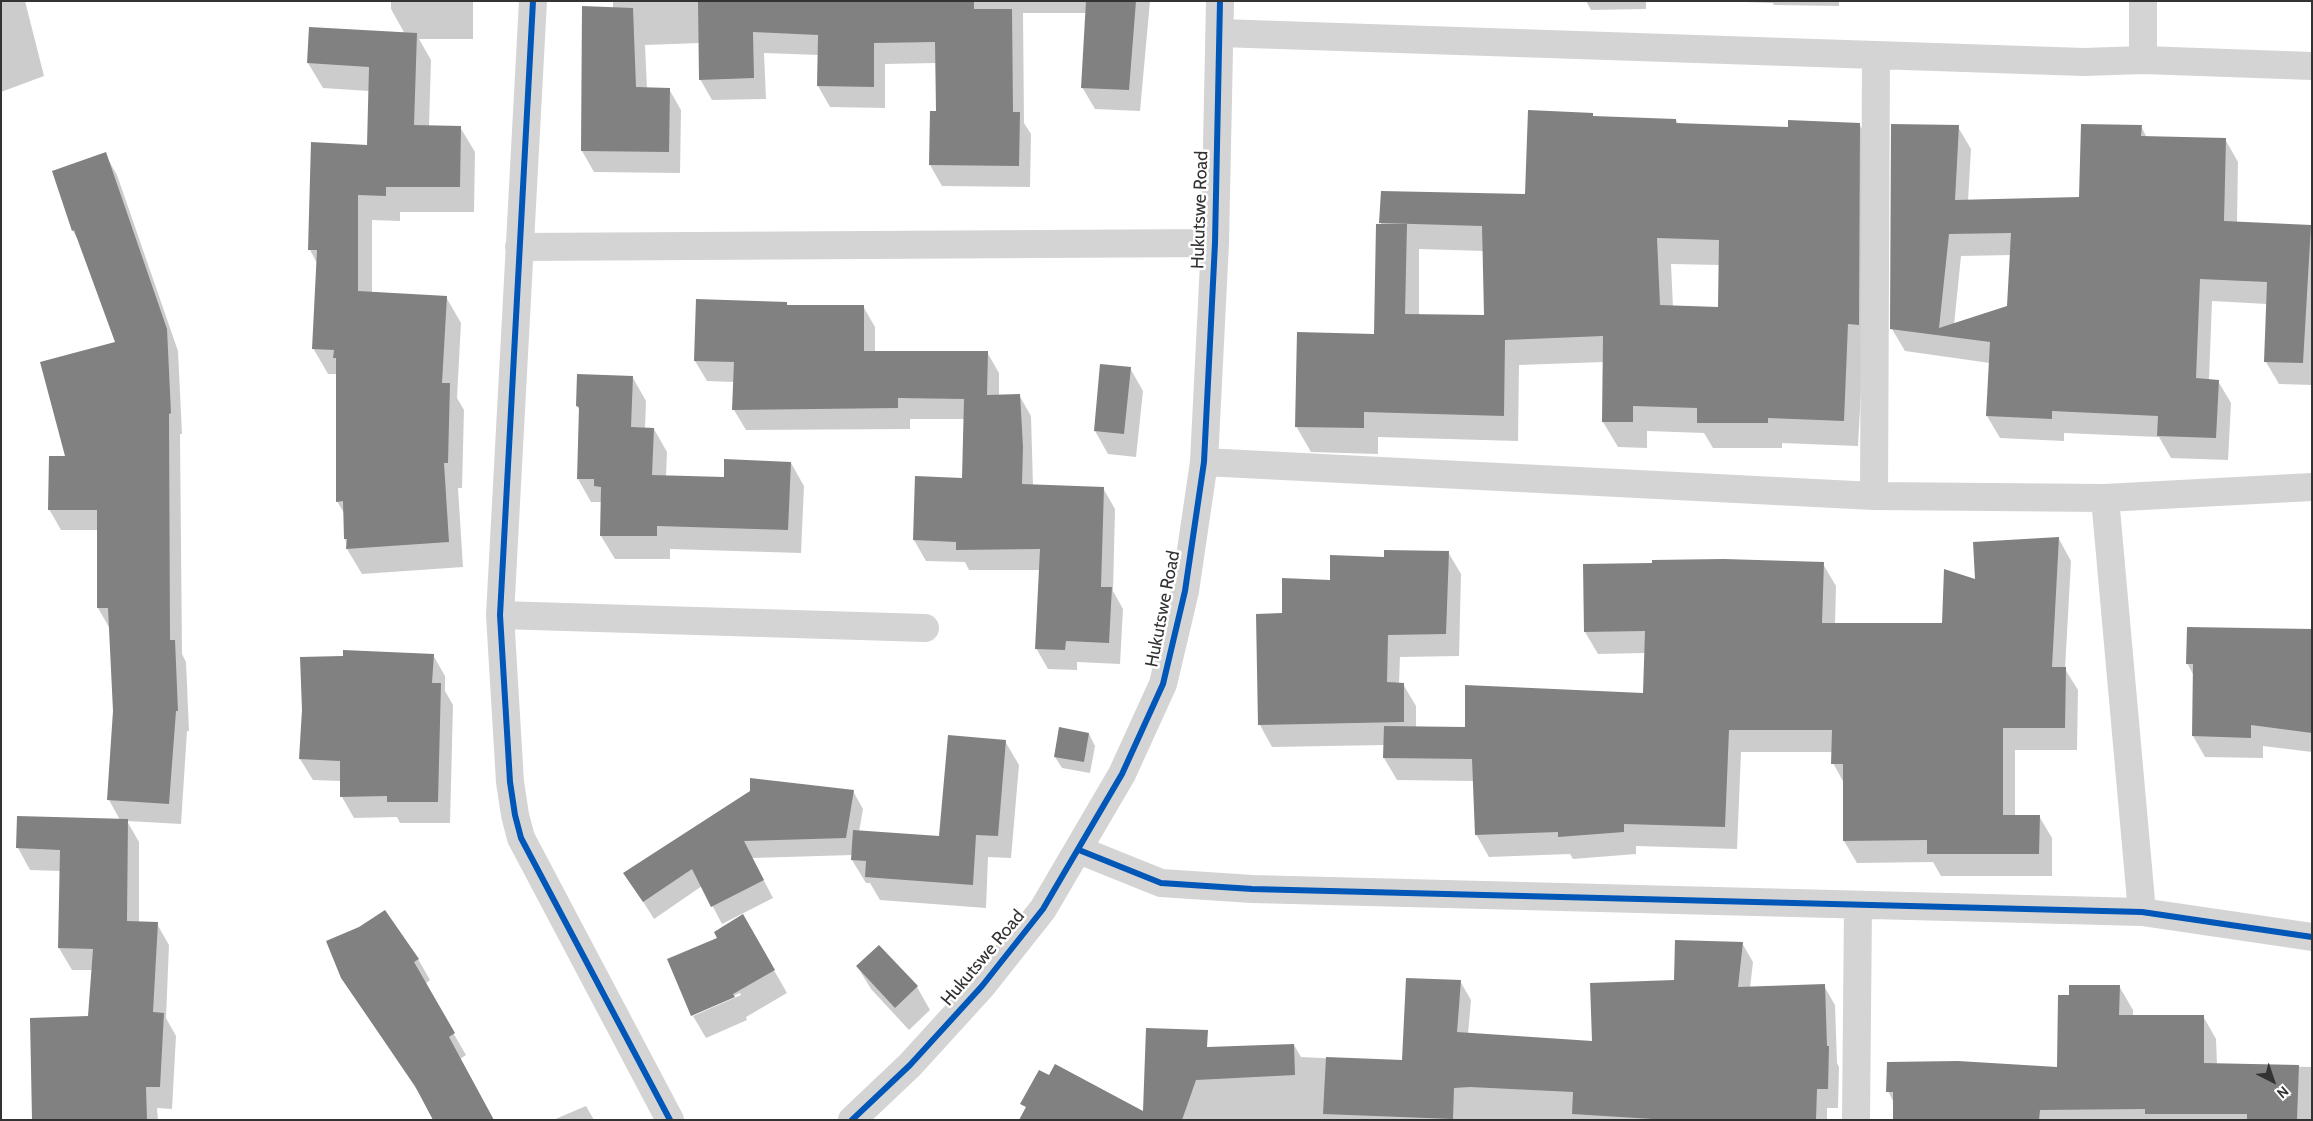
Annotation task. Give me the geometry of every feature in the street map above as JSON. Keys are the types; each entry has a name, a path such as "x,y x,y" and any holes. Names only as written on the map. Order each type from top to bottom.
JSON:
{"street":[{"path":"533,1 500,614 510,782 515,815 522,838 670,1120"},
{"name":"Hukutswe Road","path":"852,1120 910,1065 982,986 1043,909 1122,774 1163,684 1185,591 1204,462 1215,243 1220,1"},
{"path":"2143,60 2144,1"},
{"path":"1220,33 2084,62 2143,60 2312,66"},
{"path":"1874,496 1876,54"},
{"path":"519,247 1215,243"},
{"path":"1204,462 1874,496 2105,498 2312,488"},
{"path":"2105,498 2142,912"},
{"path":"500,614 925,628"},
{"path":"1079,850 1162,883 1252,889 2142,912 2312,937"},
{"path":"1856,1120 1858,906"}],"building":[{"path":"698,1 974,1 974,9 1012,9 1013,112 1020,112 1019,166 929,165 930,111 936,111 935,42 874,43 874,87 817,86 818,35 753,32 754,78 699,80"},
{"path":"1086,1 1136,1 1129,90 1081,88"},
{"path":"582,6 633,8 636,87 670,88 669,152 581,151"},
{"path":"309,27 417,33 414,125 461,126 460,187 386,187 386,196 358,195 358,291 447,296 442,383 450,383 448,463 444,463 449,542 346,549 347,539 344,539 343,501 336,502 336,358 333,358 334,350 312,349 317,250 308,250 311,142 367,145 369,67 307,63"},
{"path":"1528,110 1593,113 1593,116 1676,119 1676,123 1788,127 1788,120 1860,123 1859,325 1848,324 1844,421 1768,418 1768,423 1697,423 1697,408 1633,406 1633,422 1602,422 1603,336 1505,340 1504,416 1364,412 1364,428 1295,427 1297,332 1374,334 1376,224 1407,224 1405,314 1484,315 1482,226 1379,223 1381,191 1525,194","holes":["1657,238 1719,240 1718,307 1660,305"]},
{"path":"1891,124 1959,125 1955,200 2079,197 2081,124 2142,125 2141,136 2226,138 2224,221 2311,225 2303,363 2264,362 2267,282 2200,279 2196,378 2219,380 2216,438 2157,436 2158,416 2052,411 2052,419 1986,416 1990,342 1890,329","holes":["2011,233 2007,306 1939,328 1949,234"]},
{"path":"106,152 167,329 171,413 169,414 170,640 175,640 178,711 176,711 169,804 107,800 113,711 108,608 97,608 97,510 48,510 49,456 65,456 40,362 115,342 74,230 72,231 52,171"},
{"path":"696,299 787,302 787,305 864,305 864,351 988,351 987,395 1020,394 1023,447 1022,484 1104,487 1101,587 1112,587 1109,643 1066,641 1065,650 1035,649 1040,549 956,550 956,542 913,540 915,476 962,478 964,399 898,398 898,408 732,410 734,362 694,361"},
{"path":"1100,364 1131,367 1124,434 1094,431"},
{"path":"577,374 633,376 631,427 654,428 652,475 724,477 724,459 791,462 788,530 657,526 657,536 600,536 601,487 594,486 594,479 577,479 579,407 576,406"},
{"path":"2059,537 2052,667 2066,667 2065,728 2003,728 2003,815 2040,815 2039,854 1927,854 1927,840 1843,841 1843,764 1831,764 1832,730 1729,730 1725,827 1624,824 1624,832 1558,837 1558,832 1475,835 1472,759 1383,758 1384,726 1465,727 1465,685 1643,693 1645,631 1584,632 1583,564 1652,563 1652,560 1724,559 1824,562 1822,623 1942,623 1944,569 1975,579 1973,542"},
{"path":"1384,550 1449,551 1446,634 1388,635 1387,682 1404,683 1404,722 1258,725 1256,614 1282,613 1282,578 1330,580 1330,555 1384,557"},
{"path":"2187,627 2312,629 2312,733 2251,725 2251,738 2192,736 2193,664 2186,664"},
{"path":"343,650 434,654 432,683 441,683 438,802 387,802 387,796 340,797 340,761 299,759 302,710 300,657 343,656"},
{"path":"1059,727 1089,733 1084,762 1054,757"},
{"path":"948,735 1006,740 998,836 976,835 973,885 865,877 866,861 851,860 853,830 939,836"},
{"path":"750,778 854,790 846,838 744,841 764,880 711,907 692,869 643,902 623,873 750,791"},
{"path":"17,816 128,819 127,921 158,922 153,1012 164,1013 160,1087 146,1087 147,1120 32,1120 30,1018 88,1016 93,949 58,948 60,850 16,848"},
{"path":"385,910 419,959 414,962 455,1033 449,1037 494,1120 433,1120 415,1086 341,978 326,941 359,927"},
{"path":"743,914 775,970 733,994 735,997 691,1016 667,959 717,938 714,932"},
{"path":"1675,940 1743,942 1738,987 1825,984 1827,1046 1829,1046 1828,1089 1817,1089 1816,1120 1669,1120 1572,1114 1573,1092 1470,1087 1454,1088 1453,1119 1323,1114 1326,1057 1402,1060 1406,978 1461,980 1457,1032 1592,1041 1590,983 1674,980"},
{"path":"879,945 918,986 895,1008 856,966"},
{"path":"2069,985 2120,985 2119,1015 2204,1015 2204,1063 2299,1065 2297,1120 2247,1120 2247,1114 2145,1114 2145,1109 2040,1110 2039,1120 1893,1120 1893,1092 1886,1092 1887,1062 1958,1061 2057,1067 2058,995 2069,995"},
{"path":"1146,1028 1208,1030 1207,1047 1294,1044 1295,1075 1196,1080 1182,1120 1019,1120 1026,1107 1020,1104 1039,1070 1049,1075 1055,1064 1143,1111"}],"cycle path":[{"path":"533,1 500,615 510,782 521,838 670,1120"},
{"path":"852,1120 910,1065 982,986 1043,909 1122,774 1163,684 1185,591 1204,462 1215,243 1220,1"},
{"path":"1079,850 1161,883 1252,889 2142,912 2312,937"}]}
